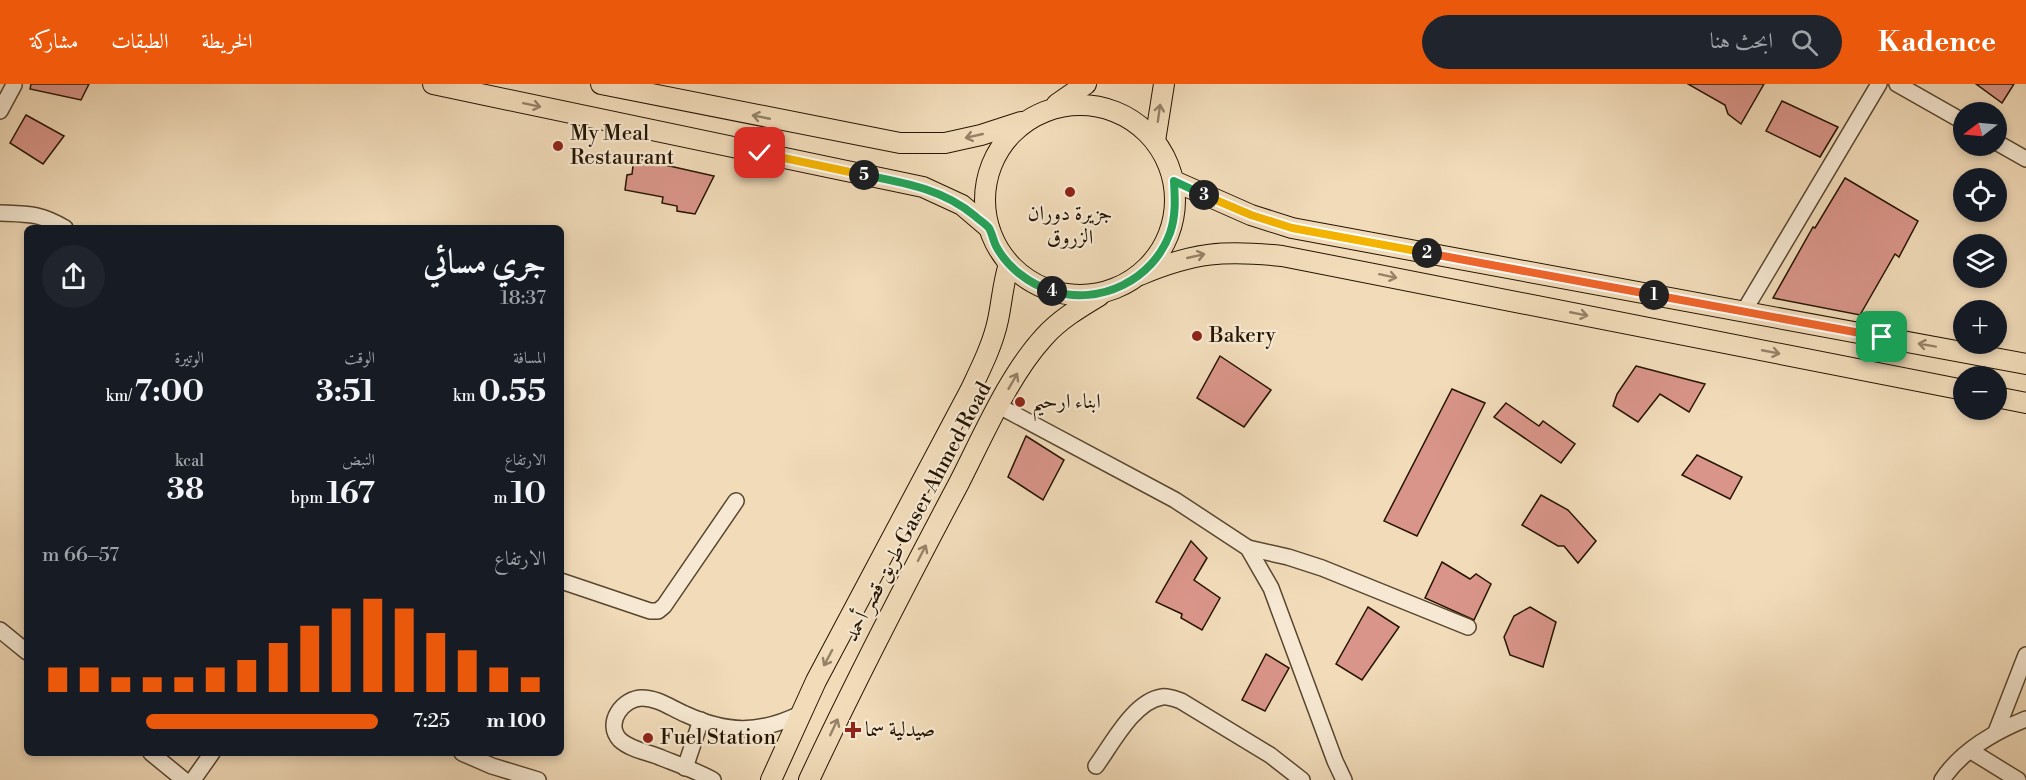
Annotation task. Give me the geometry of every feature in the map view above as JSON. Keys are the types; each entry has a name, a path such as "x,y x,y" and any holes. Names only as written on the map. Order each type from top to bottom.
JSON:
{"main road":[{"path":"434,84 923,187 962,205 989,228"},
{"path":"601,84 900,144 945,143 981,135 1048,110 1086,84"},
{"path":"1155,141 1164,84"},
{"path":"1048,110 1077,104 1107,108 1134,121 1155,141 1170,167 1174,181 1174,216 1170,233 1153,263 1140,275"},
{"path":"1029,119 1013,132 1000,148 990,166 985,186 985,207 989,228 997,247 1009,264 1024,278 1042,288 1062,294 1083,296 1103,293 1123,286 1140,275 1170,262 1204,254 1245,252 1282,256 1953,388"},
{"path":"1174,181 1251,215 1292,228 2026,364"},
{"name":"طريق قصر أحمد Gaser Ahmed Road","path":"771,780 800,714 986,356 998,321 1003,282 1009,264"},
{"name":"طريق قصر أحمد Gaser Ahmed Road","path":"809,780 856,681 1020,369 1044,337 1071,314 1103,293"},
{"path":"2007,399 2026,403"}],"street":[{"path":"1744,311 1879,84"},
{"path":"1897,84 1953,116"},
{"path":"0,111 14,85"},
{"path":"2007,148 2026,159"},
{"path":"0,213 36,214 60,225"},
{"path":"999,406 1175,500 1248,548 1322,568 1468,627"},
{"path":"564,582 650,611 658,611 664,606 736,501"},
{"path":"1248,548 1271,588 1344,780"},
{"path":"0,630 24,650"},
{"path":"1996,732 2026,655"},
{"path":"1096,766 1139,707 1165,696 1181,701 1270,755 1302,780"},
{"path":"713,780 634,748 620,740 614,730 615,716 624,704 639,698 653,699 701,720 738,730 761,729 800,714"},
{"path":"1942,780 1951,766 1996,732 2026,719"},
{"path":"684,768 701,720"},
{"path":"1971,751 2018,780"},
{"path":"155,756 184,780"},
{"path":"193,780 210,756"},
{"path":"469,756 492,766 538,780"}],"building":[{"path":"31,84 89,84 81,100 30,89"},
{"path":"1688,84 1764,84 1741,124 1728,114 1725,105"},
{"path":"1976,84 2014,84 2001,102"},
{"path":"1782,101 1838,127 1820,157 1766,131"},
{"path":"26,115 64,136 43,164 10,143"},
{"path":"634,158 714,176 695,214 677,211 677,206 662,203 663,197 625,190 627,175 632,174"},
{"path":"1845,178 1918,221 1899,257 1895,254 1860,315 1773,298 1813,227 1815,228"},
{"path":"1220,356 1271,390 1244,427 1197,398"},
{"path":"1636,366 1705,384 1689,412 1660,394 1638,422 1613,406 1617,394"},
{"path":"1452,389 1485,403 1417,536 1384,521"},
{"path":"1506,403 1539,426 1543,421 1575,444 1561,463 1494,417"},
{"path":"1026,436 1064,460 1043,500 1008,477"},
{"path":"1697,455 1742,477 1730,499 1682,475"},
{"path":"1541,495 1568,510 1596,541 1578,563 1564,546 1558,546 1522,525"},
{"path":"1191,541 1207,558 1194,580 1220,598 1202,630 1181,618 1182,614 1156,602"},
{"path":"1442,562 1470,579 1476,574 1491,584 1474,620 1425,598"},
{"path":"1368,607 1399,627 1362,680 1336,664"},
{"path":"1530,607 1556,622 1543,667 1510,655 1504,637 1514,616"},
{"path":"1266,654 1289,668 1265,711 1242,700"}],"place":[{"name":"My Meal Restaurant","path":"558,146"},
{"name":"جزيرة دوران الزروق","path":"1070,192"},
{"name":"Bakery","path":"1197,336"},
{"name":"ابناء ارحيم","path":"1020,402"},
{"name":"صيدلية سما","path":"853,730"},
{"name":"Fuel Station","path":"648,738"}],"route":[{"path":"760,153 923,187 962,205 989,228 997,247 1009,264 1024,278 1042,288 1062,294 1083,296 1103,293 1123,286 1153,263 1170,233 1174,216 1174,181 1251,215 1292,228 1882,337"}]}
